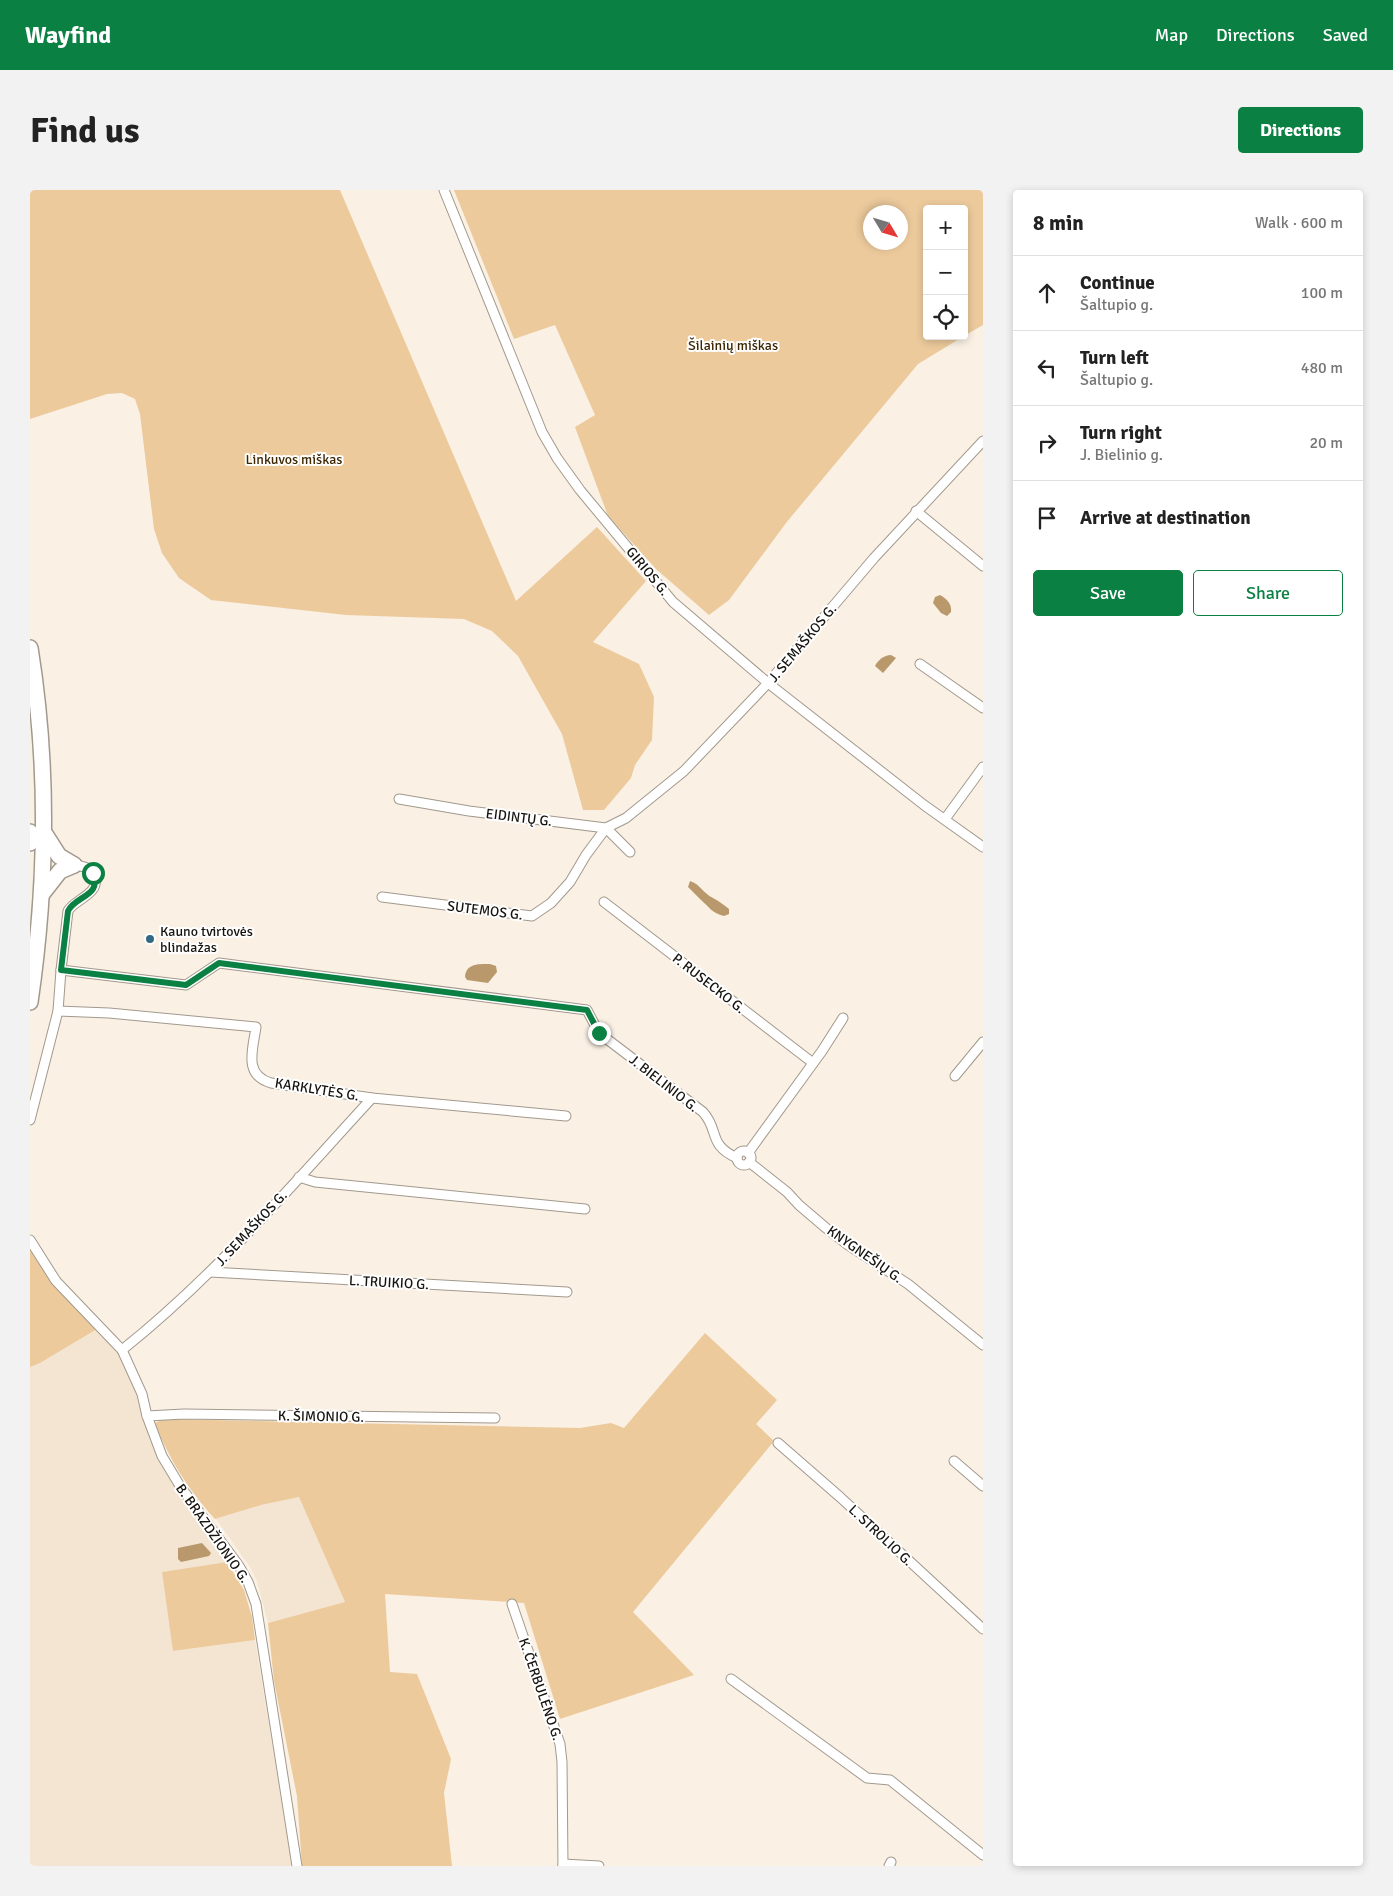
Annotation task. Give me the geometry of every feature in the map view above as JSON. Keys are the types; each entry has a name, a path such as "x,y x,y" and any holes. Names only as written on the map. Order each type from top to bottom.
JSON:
{"highway":[{"path":"30,648 39,718 37,832 42,895 30,1002"},
{"path":"30,843 37,832"},
{"path":"37,832 59,856 74,865"},
{"path":"42,895 60,871 74,865"}],"street":[{"name":"GIRIOS G.","path":"444,190 542,432 557,458 580,490 673,602 768,683 924,805 983,848"},
{"name":"J. SEMAŠKOS G.","path":"606,828 626,818 684,771 768,683 830,608 983,441"},
{"path":"916,512 983,566"},
{"path":"920,664 983,708"},
{"path":"945,819 983,767"},
{"name":"EIDINTŲ G.","path":"399,799 469,811 606,828"},
{"path":"606,828 630,852"},
{"name":"SUTEMOS G.","path":"382,897 532,916 550,902 570,882 606,828"},
{"path":"30,1120 58,1011 68,911 76,901 86,897 94,886 95,879 93,873 88,868 74,865"},
{"name":"P. RUSECKO G.","path":"604,902 813,1063"},
{"name":"J. BIELINIO G.","path":"61,970 186,985 219,963 587,1010 599,1033 703,1112 708,1118 717,1145 737,1158"},
{"name":"KARKLYTĖS G.","path":"58,1011 109,1013 256,1027 252,1062 254,1072 261,1080 372,1098 566,1116"},
{"path":"749,1157 843,1018"},
{"path":"955,1076 983,1042"},
{"name":"J. SEMAŠKOS G.","path":"122,1350 156,1323 210,1272 372,1098"},
{"name":"KNYGNEŠIŲ G.","path":"737,1158 740,1164 745,1164 749,1157 826,1228 848,1245 908,1284 983,1345"},
{"path":"299,1177 315,1182 585,1210"},
{"name":"B. BRAZDŽIONIO G.","path":"30,1240 56,1281 122,1350 142,1394 156,1442 171,1472 239,1566 252,1592 263,1646 297,1866"},
{"name":"L. TRUIKIO G.","path":"210,1272 567,1292"},
{"name":"K. ŠIMONIO G.","path":"147,1416 184,1414 496,1418"},
{"name":"L. STROLIO G.","path":"778,1442 983,1629"},
{"path":"954,1460 983,1486"},
{"name":"K. ČERBULĖNO G.","path":"512,1604 560,1744 562,1762 563,1865"},
{"path":"731,1679 867,1778 890,1780 983,1856"},
{"path":"563,1865 599,1866"}],"shaded area":[{"path":"940,595 947,600 951,607 951,612 947,616 941,613 933,603 935,597"},
{"path":"891,655 896,658 883,673 875,666 882,658"},
{"path":"690,881 697,884 729,909 729,914 724,916 711,909 688,887"},
{"path":"478,964 496,966 497,972 488,983 467,980 465,977 470,967"},
{"path":"97,1329 116,1350 125,1365 137,1394 149,1438 162,1467 227,1562 162,1572 174,1651 255,1640 292,1866 30,1866 30,1367"},
{"path":"299,1497 345,1602 268,1623 257,1581 250,1567 216,1519 261,1505"},
{"path":"202,1543 211,1553 209,1556 181,1562 178,1559 178,1548"}],"green space":[{"name":"Linkuvos miškas","path":"30,190 340,190 516,601 597,527 646,581 593,642 639,664 654,697 652,740 635,765 631,778 604,810 583,810 562,734 518,656 492,631 464,619 346,615 211,600 179,578 162,553 154,529 140,414 135,399 122,393 107,394 30,419"},
{"name":"Šilainių miškas","path":"454,190 983,190 983,325 968,334 968,205 923,205 923,340 958,340 918,364 786,523 729,600 709,615 656,569 608,516 575,427 595,415 555,325 514,339"},
{"path":"30,1248 52,1280 97,1329 30,1367"},
{"path":"705,1333 777,1400 756,1424 774,1441 633,1612 694,1675 560,1719 524,1603 385,1594 390,1672 417,1674 451,1759 444,1793 452,1866 302,1866 297,1796 274,1681 268,1623 345,1602 299,1497 261,1505 215,1519 180,1474 155,1423 163,1419 580,1428 611,1423 624,1428"},
{"path":"227,1562 244,1590 252,1617 255,1640 173,1651 162,1572"}],"place":[{"name":"Kauno tvirtovės blindažas","path":"150,939"}],"route":[{"path":"93,873 95,879 91,892 86,897 76,901 68,911 61,970 186,985 219,963 587,1010 599,1033"}]}
